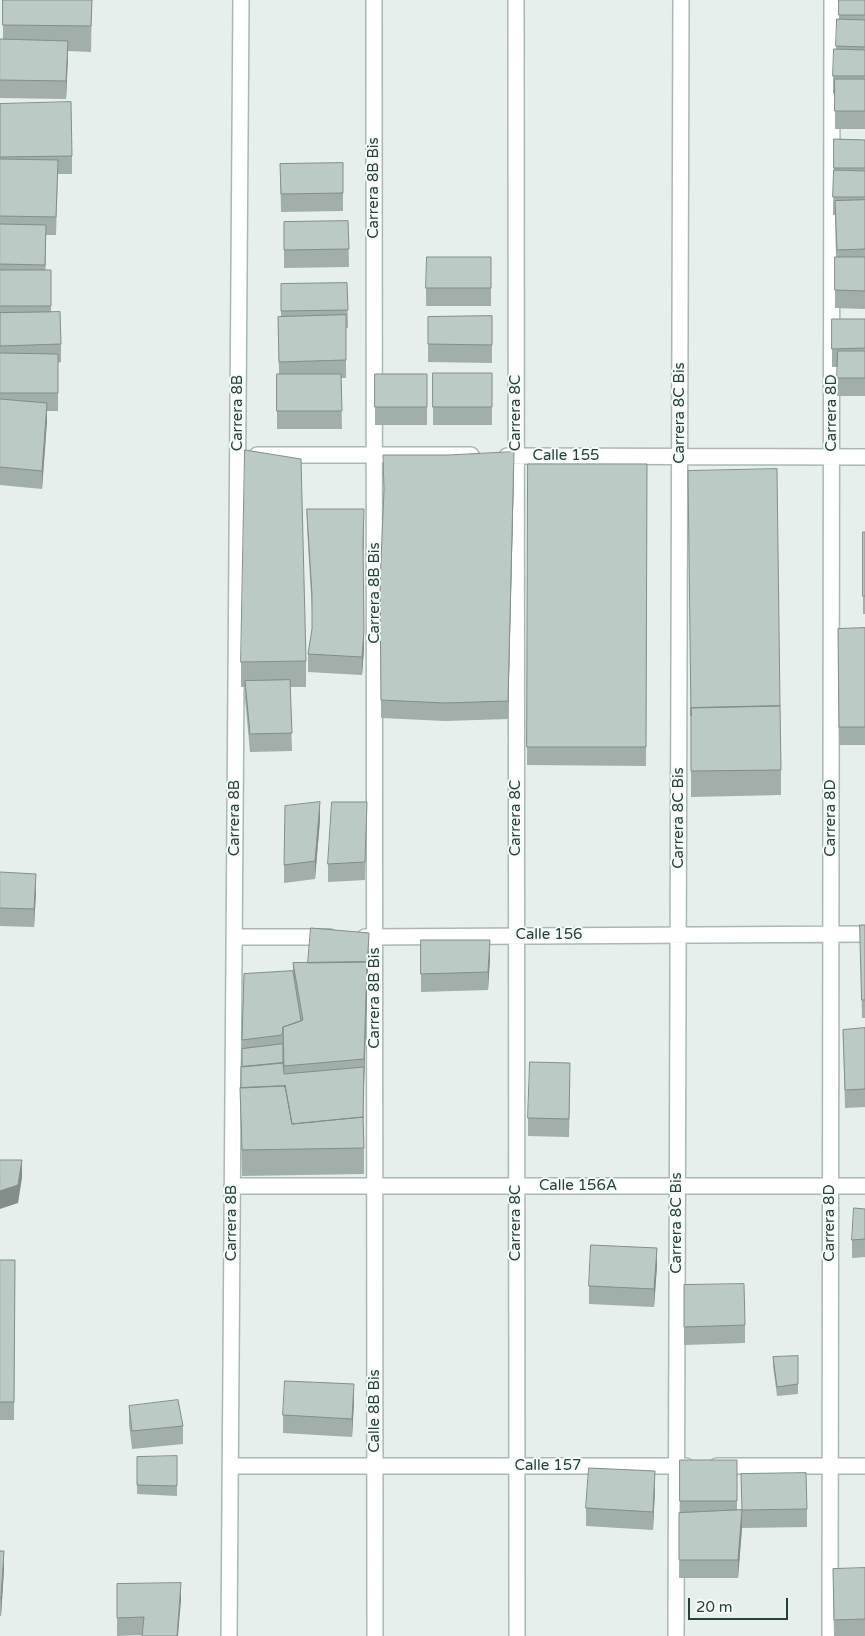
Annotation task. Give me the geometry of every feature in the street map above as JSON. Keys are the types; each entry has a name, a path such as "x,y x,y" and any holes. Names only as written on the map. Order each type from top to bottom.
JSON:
{"street":[{"name":"Carrera 8B","path":"229,1636 241,0"},
{"name":"Carrera 8B Bis","path":"374,0 375,1186"},
{"name":"Carrera 8C","path":"516,0 517,1636"},
{"name":"Carrera 8C Bis","path":"676,1636 681,0"},
{"name":"Carrera 8D","path":"830,1636 832,0"},
{"name":"Calle 155","path":"238,455 865,457"},
{"name":"Calle 156","path":"234,937 865,934"},
{"name":"Calle 156A","path":"232,1186 865,1186"},
{"name":"Calle 8B Bis","path":"374,1636 375,1186"},
{"name":"Calle 157","path":"230,1466 865,1466"}],"building":[{"path":"3,0 92,0 91,26 3,25"},
{"path":"839,0 865,0 865,15 839,15"},
{"path":"837,19 865,20 865,47 836,46"},
{"path":"0,39 68,41 66,81 0,80"},
{"path":"834,49 865,50 865,76 833,76"},
{"path":"835,79 865,79 865,111 835,111"},
{"path":"71,102 72,156 0,157 0,104"},
{"path":"834,139 865,140 865,168 834,168"},
{"path":"0,159 58,160 56,217 0,216"},
{"path":"343,163 343,193 281,194 280,164"},
{"path":"834,170 865,171 865,197 833,197"},
{"path":"865,200 865,249 837,250 835,201"},
{"path":"348,221 349,249 284,250 284,222"},
{"path":"0,224 46,225 45,265 0,264"},
{"path":"427,257 491,257 491,288 426,288"},
{"path":"835,257 865,257 865,291 835,290"},
{"path":"0,270 51,270 51,306 0,306"},
{"path":"347,283 348,310 281,311 281,284"},
{"path":"60,312 61,344 0,346 0,313"},
{"path":"346,315 346,360 279,362 278,317"},
{"path":"492,316 492,345 428,344 428,317"},
{"path":"832,319 865,319 865,348 832,349"},
{"path":"838,351 865,351 865,378 837,378"},
{"path":"0,353 58,354 58,393 0,393"},
{"path":"433,373 492,373 492,407 433,407"},
{"path":"277,374 341,374 342,411 277,411"},
{"path":"375,374 427,374 427,407 375,407"},
{"path":"0,399 47,403 42,471 0,467"},
{"path":"245,450 301,459 306,661 241,662"},
{"path":"514,452 508,701 445,703 381,700 380,584 384,490 383,455"},
{"path":"528,464 647,464 646,747 527,747"},
{"path":"777,469 780,706 691,708 691,716 688,471"},
{"path":"307,509 364,509 364,631 362,657 308,654 312,629 312,595"},
{"path":"863,532 865,532 865,596 863,596"},
{"path":"865,628 865,727 839,727 838,629"},
{"path":"290,680 292,733 250,734 245,681"},
{"path":"780,706 781,770 691,771 691,708"},
{"path":"320,802 315,861 284,865 285,806"},
{"path":"332,802 367,802 365,862 328,864"},
{"path":"0,872 36,874 34,909 0,908"},
{"path":"860,925 865,925 865,1000 862,1000"},
{"path":"311,928 369,933 367,970 367,962 308,963"},
{"path":"421,940 490,940 488,972 421,974"},
{"path":"367,962 364,1059 284,1066 283,1027 303,1020 293,963"},
{"path":"293,971 301,1021 283,1027 282,1035 242,1040 244,974"},
{"path":"865,1028 865,1089 845,1090 843,1030"},
{"path":"283,1044 283,1063 242,1067 242,1049"},
{"path":"530,1062 570,1063 569,1119 528,1118"},
{"path":"283,1063 284,1074 364,1067 363,1118 292,1124 285,1085 241,1088 241,1067"},
{"path":"285,1086 292,1124 363,1117 364,1148 242,1150 240,1088"},
{"path":"0,1160 22,1160 18,1185 0,1191"},
{"path":"854,1208 865,1209 865,1239 852,1240"},
{"path":"591,1245 657,1248 654,1289 589,1286"},
{"path":"0,1260 15,1260 14,1402 0,1402"},
{"path":"744,1284 745,1325 684,1327 684,1285"},
{"path":"798,1356 798,1384 777,1387 773,1357"},
{"path":"285,1381 354,1384 352,1419 283,1415"},
{"path":"178,1400 183,1426 132,1431 129,1406"},
{"path":"177,1456 177,1486 137,1485 137,1457"},
{"path":"680,1460 737,1460 737,1501 680,1501"},
{"path":"589,1468 655,1471 653,1512 586,1508"},
{"path":"806,1473 807,1509 742,1510 741,1474"},
{"path":"742,1510 738,1560 679,1560 679,1513"},
{"path":"0,1551 4,1551 1,1598 0,1598"},
{"path":"865,1568 865,1619 834,1620 833,1569"},
{"path":"181,1583 177,1636 142,1636 144,1617 117,1618 117,1584"}]}
